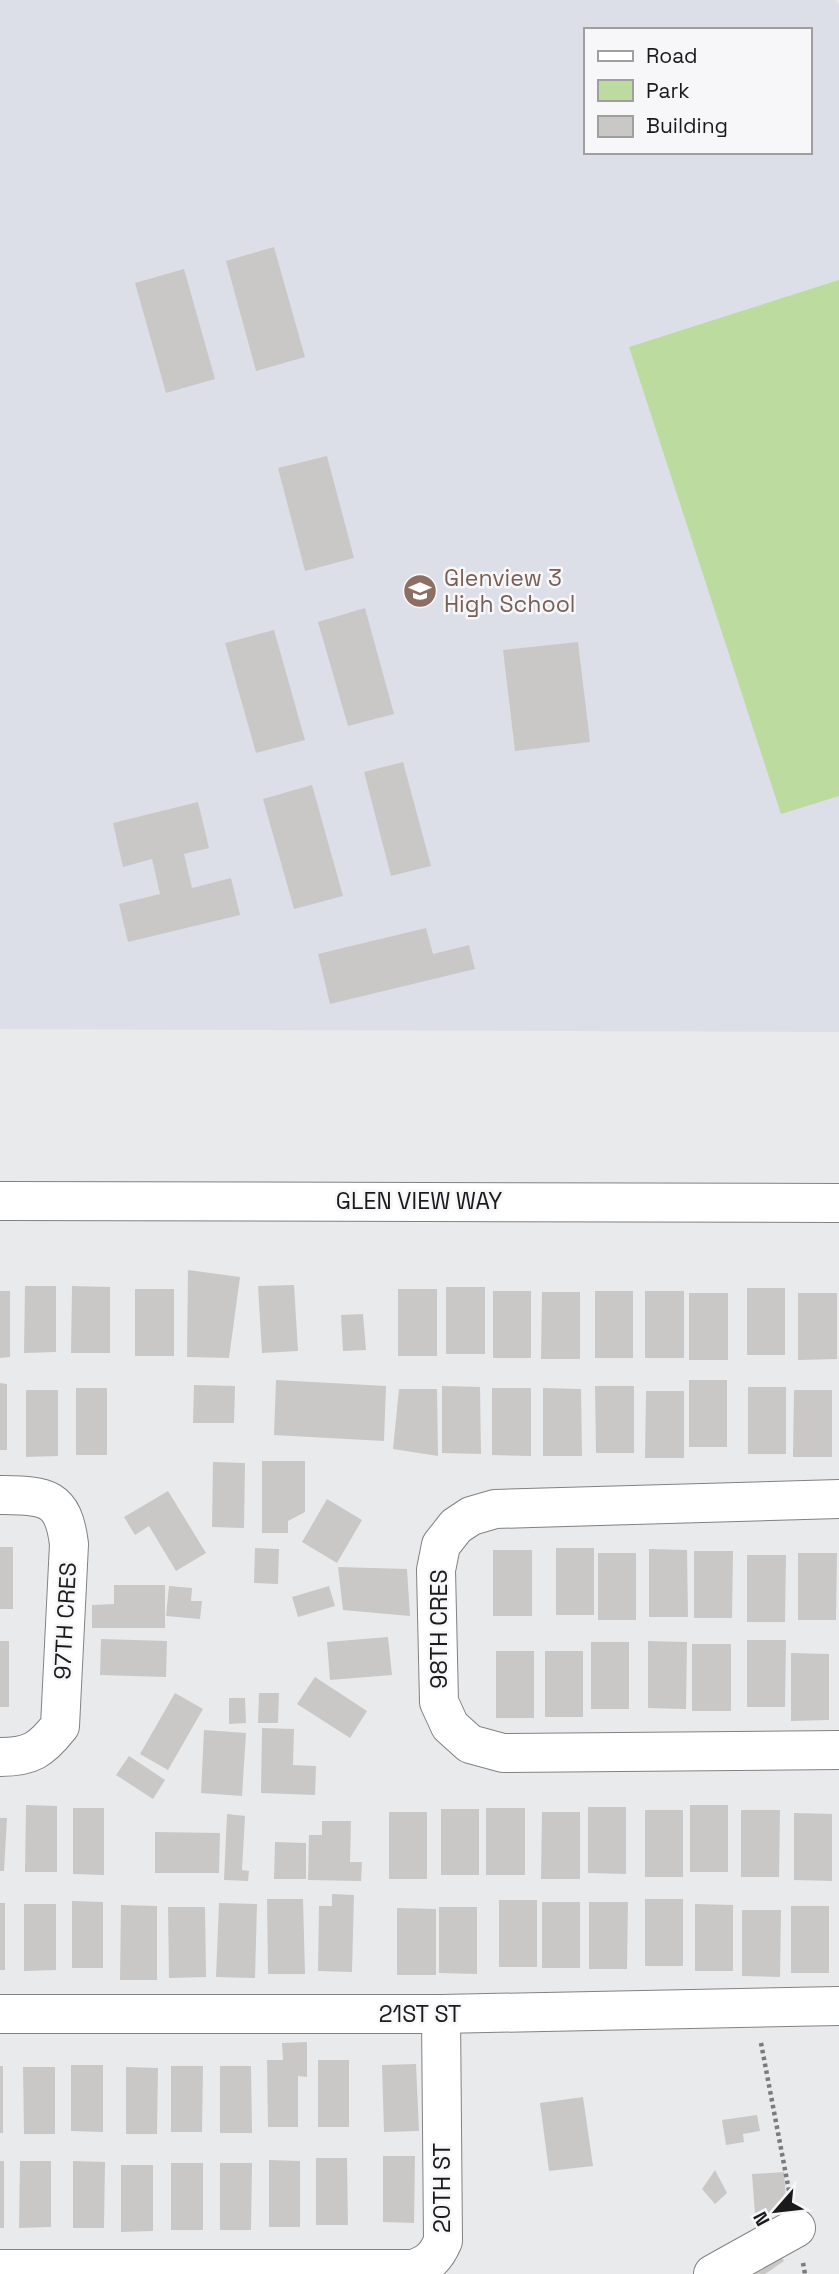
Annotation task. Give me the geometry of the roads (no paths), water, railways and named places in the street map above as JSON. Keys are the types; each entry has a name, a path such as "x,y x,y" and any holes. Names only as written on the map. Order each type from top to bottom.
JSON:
{"street":[{"name":"GLEN VIEW WAY","path":"0,1201 839,1203"},
{"name":"97TH CRES","path":"0,1495 32,1496 51,1502 61,1510 67,1524 69,1544 60,1726 44,1746 21,1757 0,1757"},
{"name":"98TH CRES","path":"839,1499 495,1509 471,1516 456,1525 441,1545 436,1570 439,1702 450,1726 470,1744 503,1753 839,1750"},
{"name":"21ST ST","path":"0,2014 441,2014 839,2006"},
{"name":"20TH ST","path":"0,2269 413,2269 426,2264 451,2265 443,2241 441,2014"},
{"path":"713,2274 796,2228"}],"place":[{"name":"Glenview 3 High School","path":"420,591"}]}
